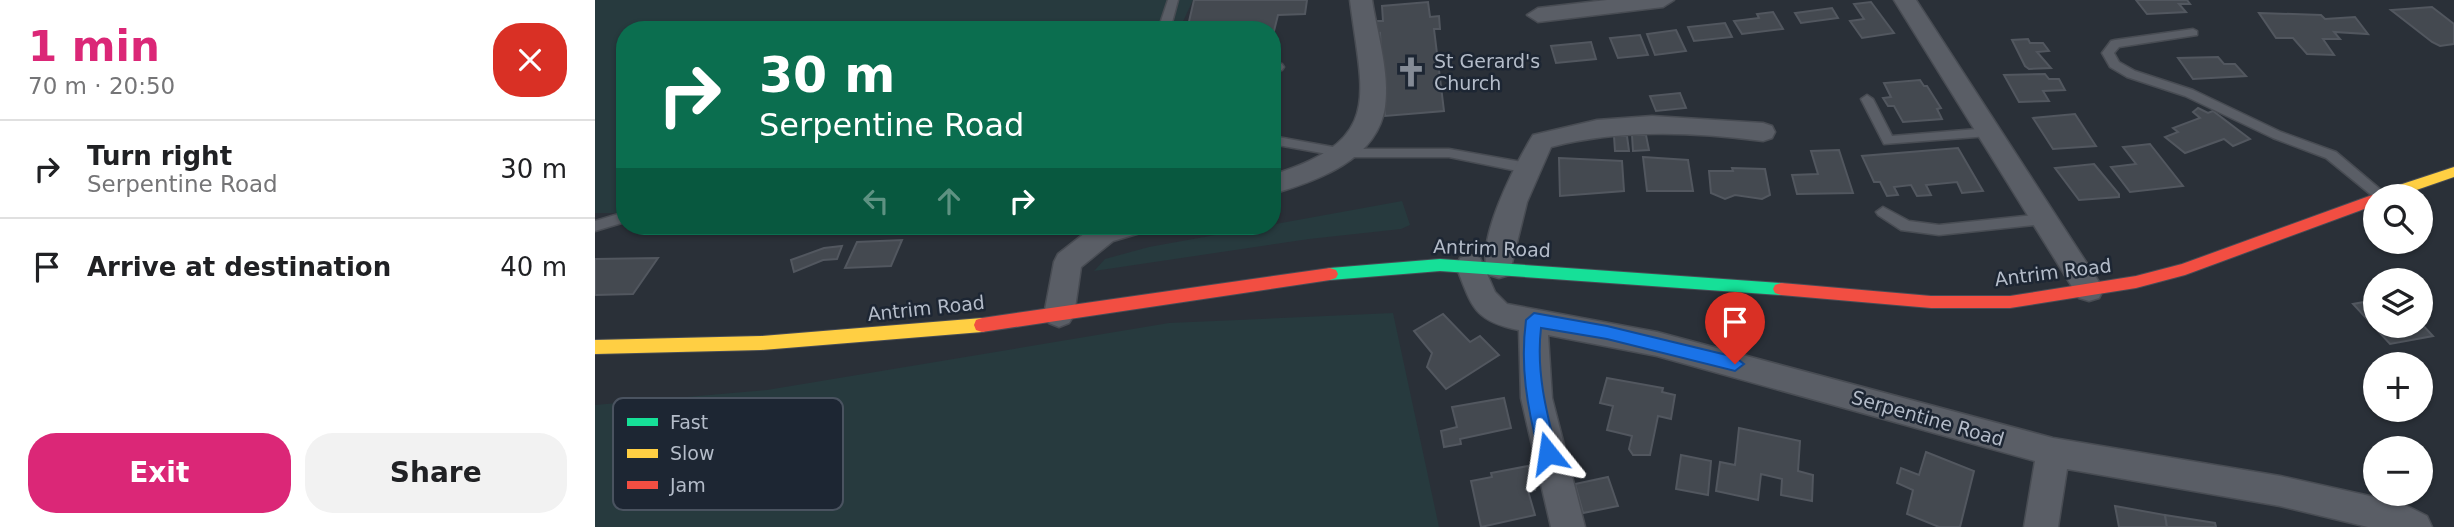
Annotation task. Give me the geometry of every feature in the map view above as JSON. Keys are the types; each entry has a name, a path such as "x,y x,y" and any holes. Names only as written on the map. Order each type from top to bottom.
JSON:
{"main road":[{"path":"2418,184 2454,172"},
{"name":"Antrim Road","path":"595,347 787,341 890,334 1059,315 1321,275 1440,265 1931,302 2010,302 2089,290 2185,269 2363,203"}],"street":[{"path":"1281,182 1344,153 1365,130 1373,106 1361,0"},
{"path":"1538,15 1663,0"},
{"path":"1905,0 2089,290"},
{"path":"1485,267 1500,247 1527,168 1542,141 1576,131 1620,124 1692,123 1763,132"},
{"path":"1059,315 1068,261 1101,235"},
{"name":"Serpentine Road","path":"1485,267 1483,298 1498,314 1607,333 1735,364 2053,452 2280,491 2401,519 2415,527"},
{"path":"1534,320 1530,352 1535,403 1568,527"},
{"path":"2041,527 2053,452"}],"lane":[{"path":"1167,21 1173,0"},
{"path":"2193,33 2115,44 2108,53 2115,64 2131,74 2189,93 2277,135 2331,155 2367,184"},
{"path":"1867,99 1888,141 1989,132"},
{"path":"1281,141 1344,153 1449,153 1527,168"},
{"path":"1883,212 1906,226 1939,230 2043,219"},
{"path":"595,226 616,220"}],"green space":[{"path":"595,0 1193,0 1183,21 616,21 616,213 595,213"},
{"path":"1402,201 1410,225 1401,229 1309,239 1094,271 1105,259 1149,247 1215,235 1281,235 1281,223"},
{"path":"1393,313 1439,527 595,527 595,405 613,403 613,510 843,510 843,398 675,398 767,390 1169,323"}],"building":[{"path":"1194,0 1307,0 1305,14 1278,15 1276,21 1189,21"},
{"path":"2136,0 2187,0 2190,4 2179,4 2186,12 2147,14"},
{"name":"St Gerard's Church","path":"1428,2 1430,17 1439,16 1440,29 1434,29 1444,111 1385,116 1380,33 1374,34 1374,21 1383,21 1382,6"},
{"path":"1871,2 1894,33 1862,38 1850,21 1864,19 1854,4"},
{"path":"2432,7 2454,24 2454,44 2440,46 2432,42 2391,10"},
{"path":"1832,8 1838,18 1801,23 1795,13"},
{"path":"1773,12 1783,29 1742,34 1734,21 1759,18 1757,14"},
{"path":"2259,13 2321,15 2325,19 2355,17 2368,34 2334,32 2340,39 2323,39 2334,55 2307,54 2293,38 2276,38"},
{"path":"1725,23 1732,37 1694,41 1688,27"},
{"path":"1676,30 1686,51 1655,55 1647,34"},
{"path":"1640,35 1648,55 1618,58 1610,38"},
{"path":"2028,39 2030,43 2043,43 2049,51 2037,52 2051,68 2029,69 2025,66 2012,40"},
{"path":"1591,42 1596,59 1556,63 1551,46"},
{"path":"2218,57 2224,64 2235,64 2246,76 2193,79 2178,58"},
{"path":"2045,74 2049,79 2059,79 2065,90 2043,91 2049,101 2019,102 2004,75"},
{"path":"1920,80 1941,108 1937,109 1942,119 1903,122 1894,106 1888,106 1883,98 1891,97 1884,83"},
{"path":"1680,93 1686,108 1656,111 1650,96"},
{"path":"2198,108 2208,113 2213,111 2250,139 2233,146 2224,139 2185,153 2165,137 2178,132 2173,128 2200,118 2193,112"},
{"path":"2075,114 2096,146 2053,149 2033,118"},
{"path":"1632,135 1646,135 1649,150 1633,151"},
{"path":"1614,136 1627,136 1629,151 1615,151"},
{"path":"2150,144 2183,186 2130,192 2111,167 2136,164 2123,147"},
{"path":"1958,148 1983,191 1962,193 1957,182 1926,185 1931,195 1917,196 1911,185 1894,187 1898,195 1887,196 1880,182 1874,182 1862,156"},
{"path":"1839,150 1853,193 1797,194 1792,175 1818,174 1811,151"},
{"path":"1643,157 1688,160 1693,191 1647,191"},
{"path":"1559,158 1622,161 1624,191 1560,196"},
{"path":"2094,164 2119,197 2079,200 2055,168"},
{"path":"1732,168 1765,169 1770,195 1762,199 1735,195 1725,199 1711,193 1709,171 1733,171"},
{"path":"902,240 891,266 845,268 857,242"},
{"path":"842,246 837,259 823,260 794,272 791,260 824,248"},
{"path":"658,258 633,294 595,295 595,259"},
{"path":"2363,302 2363,315 2353,304"},
{"path":"1443,314 1470,342 1480,336 1499,355 1446,389 1427,367 1432,353 1414,331"},
{"path":"2384,338 2422,338 2390,344"},
{"path":"1607,378 1663,388 1662,392 1675,395 1671,419 1658,416 1650,455 1633,455 1629,449 1632,436 1607,430 1613,406 1600,403"},
{"path":"1504,398 1511,428 1460,439 1461,444 1444,447 1441,431 1457,427 1452,407"},
{"path":"1739,428 1800,441 1798,471 1813,475 1812,501 1781,495 1782,479 1761,474 1758,500 1716,491 1720,462 1735,465"},
{"path":"1926,452 1974,471 1960,527 1939,527 1907,514 1913,490 1897,483 1901,468 1919,475"},
{"path":"1681,455 1711,461 1708,495 1676,489"},
{"path":"1528,466 1535,490 1528,491 1535,515 1481,527 1471,481 1492,477 1491,473"},
{"path":"1608,477 1618,506 1583,513 1575,484"},
{"path":"2115,506 2165,515 2167,527 2119,527"},
{"path":"2165,515 2215,523 2216,527 2167,527"}],"traffic: fast":[{"path":"1330,274 1440,265 1781,289"}],"traffic: slow":[{"path":"2418,184 2454,172"},
{"path":"595,347 761,343 982,325"}],"traffic: jam":[{"path":"1781,289 1931,302 2010,302 2136,282 2185,269 2363,203"},
{"path":"982,325 1330,274"}],"place":[{"name":"St Gerard's Church","path":"1411,72"}],"route":[{"path":"1548,453 1535,403 1530,352 1534,320 1607,333 1735,364"}]}
